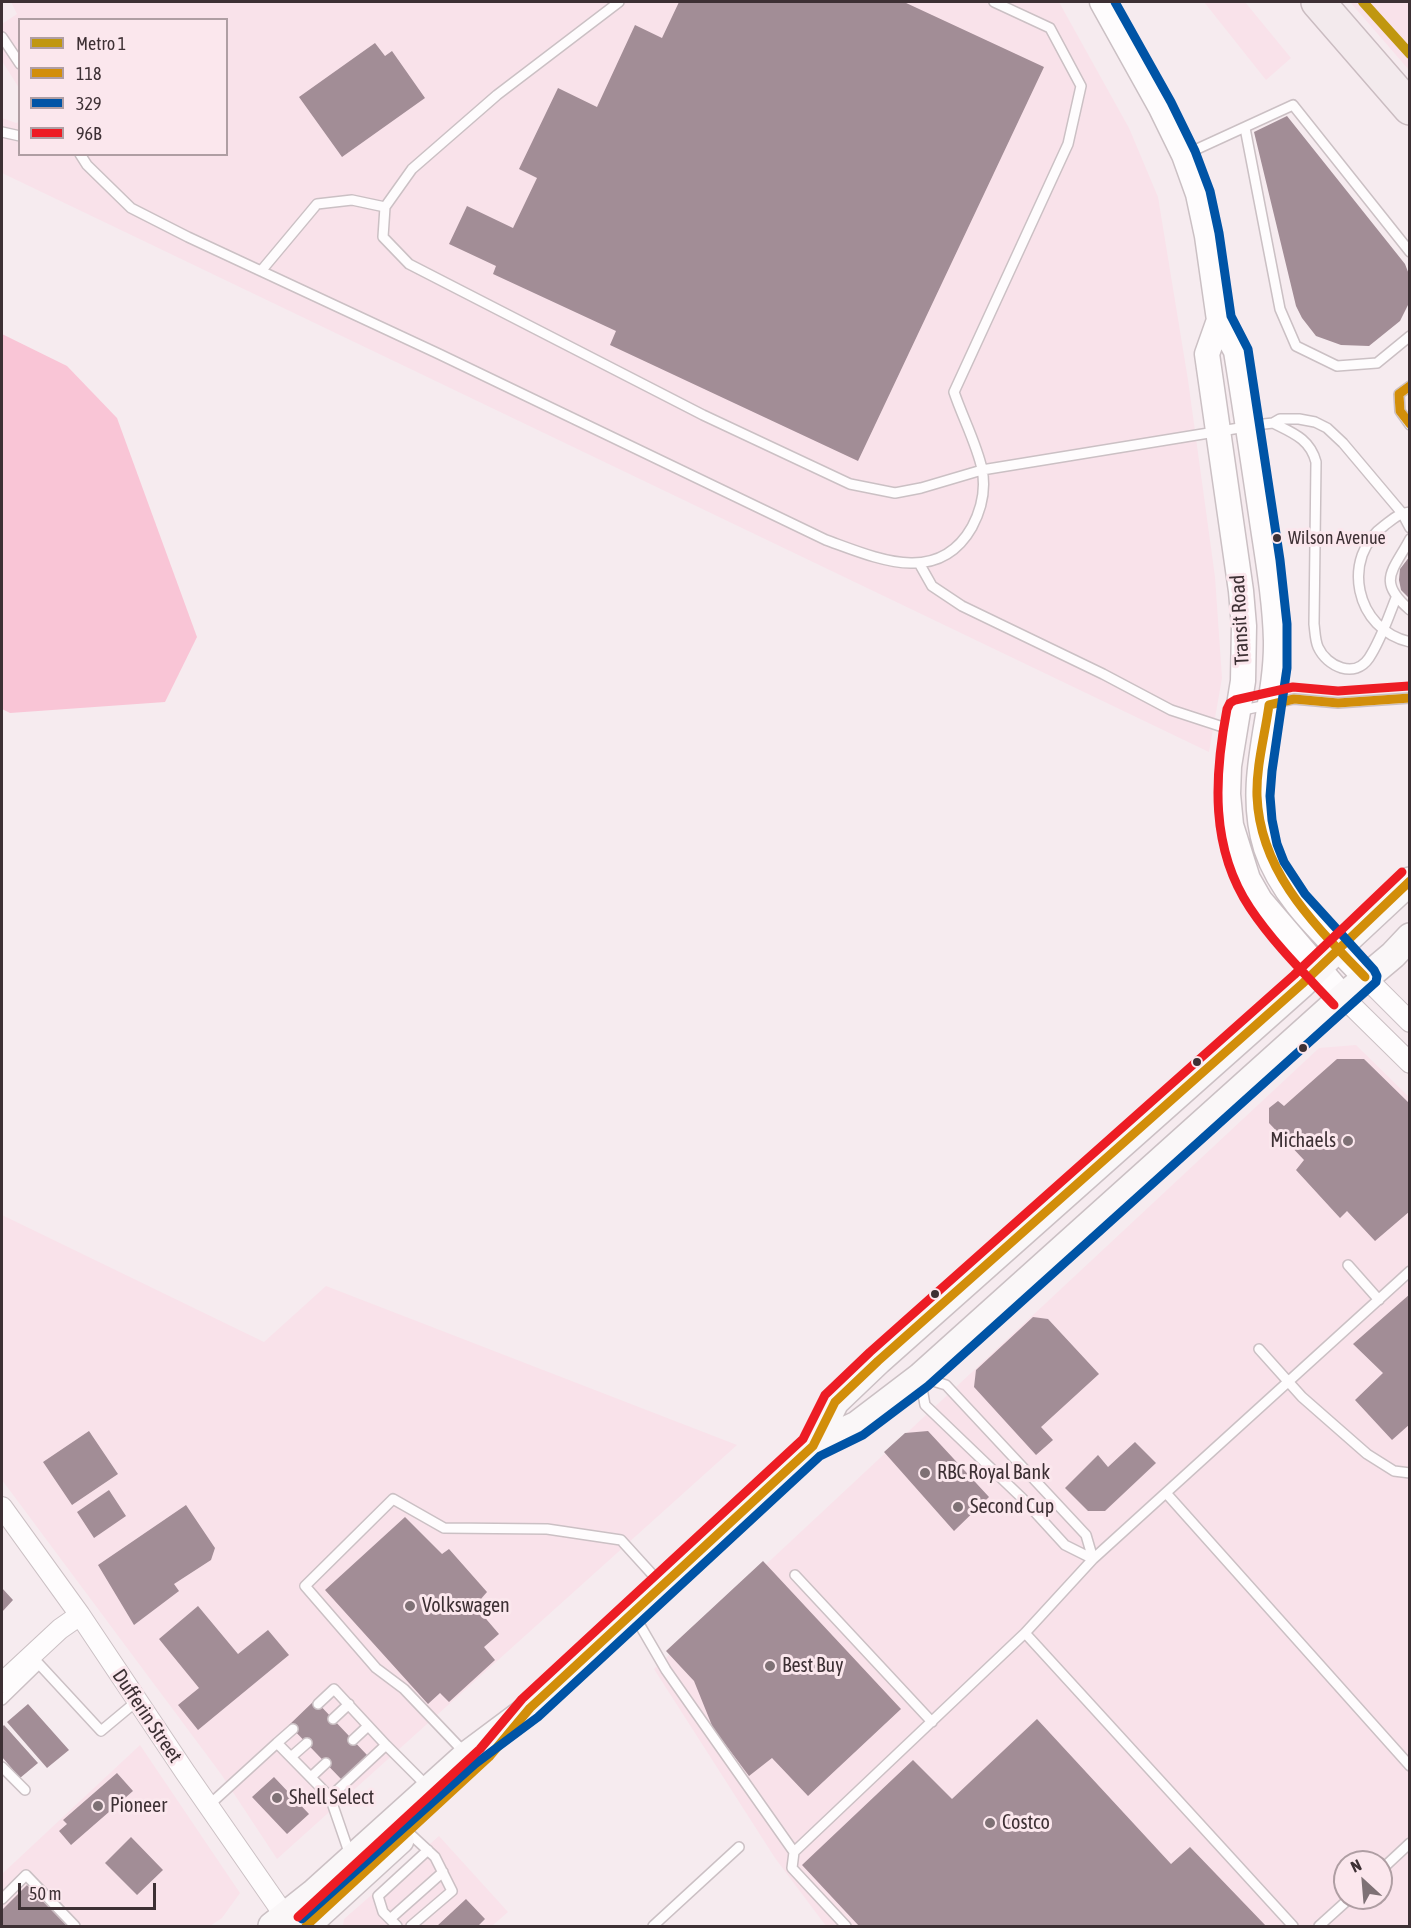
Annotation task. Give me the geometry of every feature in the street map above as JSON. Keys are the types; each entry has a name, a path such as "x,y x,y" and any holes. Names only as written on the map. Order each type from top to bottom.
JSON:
{"highway":[{"path":"1318,2 1410,108"}],"main road":[{"path":"813,1446 835,1402 892,1348 1302,984 1410,881"},
{"path":"289,1924 315,1892 352,1858 467,1755 530,1708 813,1446 857,1425 920,1377 1365,977 1393,955 1410,937"},
{"path":"892,1348 920,1377"},
{"path":"289,1924 408,1832 489,1757 530,1708"}],"street":[{"name":"Transit Road","path":"1102,2 1161,108 1184,155 1200,204 1219,320 1236,351 1274,615 1275,667 1257,796 1266,848 1283,884 1296,902 1365,977"},
{"name":"Transit Road","path":"1219,320 1207,354 1242,603 1245,654 1229,766 1228,794 1231,825 1239,856 1260,900 1343,997"},
{"path":"1365,977 1410,1022"},
{"path":"1343,997 1410,1063"},
{"name":"Dufferin Street","path":"2,1507 80,1615 289,1924"},
{"path":"8,1682 60,1629 80,1615"}],"lane":[{"path":"619,2 497,95 412,169 385,207 383,237 409,264 692,410 850,484 894,493 921,488 982,470 1273,423 1280,418 1299,419 1315,422 1327,428 1343,443 1406,513 1410,528"},
{"path":"81,156 87,165 131,208 188,237 826,540 884,560 919,563 938,559 961,545 983,501 982,470 954,392 1068,144 1080,86 1050,28 994,2"},
{"path":"2,38 18,61"},
{"path":"1184,155 1293,105 1410,252"},
{"path":"1245,128 1280,309 1296,346 1336,366 1377,363 1410,336"},
{"path":"2,132 18,136"},
{"path":"261,271 317,204 352,200 385,207"},
{"path":"1410,386 1399,394 1400,411 1410,425"},
{"path":"1273,423 1303,438 1313,451 1316,462 1314,624 1317,645 1325,658 1335,667 1348,669 1360,666 1368,660 1377,645 1396,598"},
{"path":"1406,513 1374,533 1359,563 1360,593 1372,618 1382,630 1400,640 1410,642"},
{"path":"1410,540 1392,566 1389,583 1396,598 1410,610"},
{"path":"919,563 932,586 962,606 1171,710 1237,721 1269,705 1294,699 1338,702 1410,698"},
{"path":"1348,1265 1379,1299"},
{"path":"846,1926 792,1868 794,1852 1025,1634 1093,1559 1410,1270"},
{"path":"1259,1349 1286,1381 1366,1454 1394,1471 1410,1473"},
{"path":"920,1377 946,1385 1086,1535 1093,1559 1065,1545 1022,1498 925,1405 920,1377"},
{"path":"1166,1493 1410,1766"},
{"path":"467,1755 404,1689 376,1668 305,1586 393,1499 444,1528 547,1529 621,1540 663,1586"},
{"path":"795,1575 932,1722"},
{"path":"633,1613 666,1670 794,1852"},
{"path":"1025,1634 1293,1926"},
{"path":"2,1700 8,1682 39,1664 101,1731 137,1701"},
{"path":"318,1704 334,1689 429,1788"},
{"path":"333,1719 348,1704"},
{"path":"353,1740 368,1726"},
{"path":"208,1806 293,1729"},
{"path":"278,1743 330,1797 352,1858"},
{"path":"291,1757 307,1743"},
{"path":"330,1797 386,1745"},
{"path":"310,1777 326,1763"},
{"path":"2,1767 25,1790"},
{"path":"408,1832 435,1857 452,1891 411,1926"},
{"path":"1393,1859 1410,1844"},
{"path":"652,1926 739,1847"},
{"path":"428,1850 378,1896 383,1911 393,1923 443,1872"},
{"path":"2,1899 26,1875 75,1926"},
{"path":"1319,1926 1337,1910"}],"shaded area":[{"path":"11,2 1059,2 1129,128 1158,197 1188,380 1215,577 1222,678 1209,752 2,173 2,118 18,122 18,156 228,156 228,18 18,18 18,86 2,61 2,24 17,14"},
{"path":"1204,2 1245,2 1291,58 1266,80"},
{"path":"1350,2 1409,2 1409,70"},
{"path":"2,334 67,366 117,418 197,637 165,702 10,713 2,709"},
{"path":"1356,1045 1409,1097 1409,1926 826,1926 775,1858 654,1669 1319,1048"},
{"path":"2,1215 264,1342 326,1286 737,1445 277,1859 221,1774 2,1480"},
{"path":"140,1745 240,1893 222,1918 210,1926 2,1926 2,1874"},
{"path":"439,1836 508,1912 492,1926 343,1926 344,1919"}],"building":[{"path":"679,2 904,2 1044,67 858,461 610,345 616,331 493,274 496,266 449,244 467,206 513,228 537,178 519,169 558,88 597,107 635,25 662,38"},
{"path":"375,43 385,56 392,51 425,98 342,157 299,97"},
{"path":"1287,116 1405,264 1410,277 1408,305 1400,321 1369,346 1341,345 1316,336 1296,306 1254,132"},
{"path":"1410,556 1410,599 1401,590 1399,580 1400,569"},
{"name":"Michaels","path":"1337,1059 1364,1059 1410,1104 1410,1211 1375,1241 1347,1211 1340,1218 1296,1170 1304,1160 1269,1123 1269,1108 1278,1101 1284,1106"},
{"path":"1410,1294 1410,1424 1392,1440 1355,1400 1383,1373 1353,1344"},
{"path":"1033,1317 1048,1319 1099,1374 1041,1427 1053,1440 1036,1455 974,1387 976,1370"},
{"path":"89,1431 118,1474 72,1505 43,1462"},
{"path":"928,1431 989,1497 954,1531 884,1452 905,1433"},
{"path":"1135,1442 1156,1463 1105,1511 1088,1511 1065,1488 1098,1455 1108,1467"},
{"path":"109,1490 126,1516 94,1538 77,1512"},
{"path":"186,1505 215,1548 211,1560 174,1584 179,1591 134,1625 98,1565"},
{"name":"Volkswagen","path":"405,1517 442,1554 449,1549 487,1592 480,1600 481,1613 499,1634 484,1647 495,1660 449,1702 440,1693 428,1704 325,1590"},
{"name":"Best Buy","path":"763,1561 901,1709 808,1796 772,1758 749,1776 713,1728 694,1681 666,1651"},
{"path":"2,1588 13,1600 2,1612"},
{"path":"198,1606 238,1654 268,1630 289,1655 198,1730 178,1705 199,1688 159,1639"},
{"path":"315,1700 367,1755 342,1780 289,1725"},
{"path":"28,1704 69,1750 47,1768 7,1722"},
{"name":"Costco","path":"1037,1719 1171,1864 1190,1847 1266,1926 859,1926 802,1865 913,1760 952,1799"},
{"path":"4,1725 38,1763 20,1778 2,1757 2,1727"},
{"name":"Pioneer","path":"117,1773 133,1791 71,1845 59,1831 67,1824 63,1820"},
{"path":"274,1777 309,1814 287,1834 252,1797"},
{"path":"131,1837 163,1870 137,1895 105,1863"},
{"path":"27,1885 67,1926 2,1926 2,1910"},
{"path":"466,1899 485,1919 478,1926 437,1926"}],"metro line":[{"name":"1","path":"1363,2 1410,54"}],"transit line":[{"name":"329","path":"302,1919 475,1764 538,1717 820,1456 863,1435 928,1386 1376,982 1377,976 1374,970 1305,894 1284,862 1277,844 1270,796 1287,668 1287,624 1280,560 1248,349 1231,316 1219,233 1210,191 1195,151 1171,102 1115,2"},
{"name":"118","path":"1410,386 1399,394 1400,411 1410,424"},
{"name":"96B","path":"1334,1005 1259,921 1237,885 1228,861 1222,837 1218,786 1219,760 1227,709 1235,700 1293,687 1338,691 1409,686"},
{"name":"118","path":"1269,705 1294,699 1338,703 1410,698"},
{"name":"118","path":"1269,705 1257,785 1260,824 1268,849 1293,896 1327,938 1365,977"},
{"name":"96B","path":"298,1917 480,1749 522,1699 803,1439 825,1395 870,1352 1294,975 1402,872"},
{"name":"118","path":"306,1926 489,1757 530,1708 813,1446 835,1402 878,1361 1302,984 1410,881"}],"place":[{"name":"Wilson Avenue","path":"1277,538"},
{"name":"Michaels","path":"1348,1141"},
{"name":"RBC Royal Bank","path":"925,1473"},
{"name":"Second Cup","path":"958,1507"},
{"name":"Volkswagen","path":"410,1606"},
{"name":"Best Buy","path":"770,1666"},
{"name":"Shell Select","path":"277,1798"},
{"name":"Pioneer","path":"98,1806"},
{"name":"Costco","path":"990,1823"}]}
